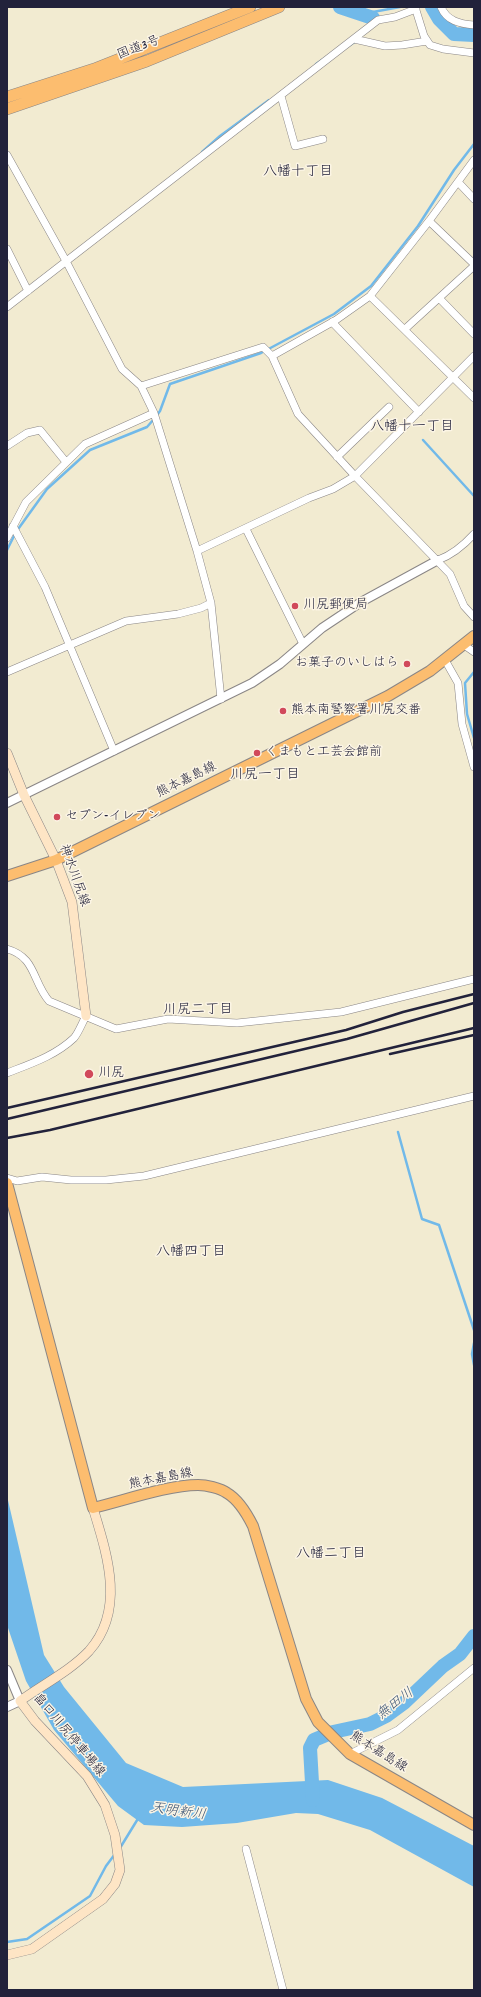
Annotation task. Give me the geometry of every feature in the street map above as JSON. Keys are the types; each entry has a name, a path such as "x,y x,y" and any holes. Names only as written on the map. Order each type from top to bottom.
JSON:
{"highway":[{"name":"国道3号","path":"7,97 94,69 250,7"},
{"name":"国道3号","path":"7,109 147,61 279,7"}],"main road":[{"name":"熊本嘉島線","path":"7,876 56,860 388,696 414,682 445,660 474,636"},
{"name":"神水川尻線","path":"7,753 24,795 56,860 72,902 86,1016"},
{"path":"7,1184 93,1508"},
{"name":"熊本嘉島線","path":"93,1508 172,1489 198,1485 227,1492 238,1502 253,1526 306,1699 318,1722 334,1740 350,1754 474,1825"},
{"name":"畠口川尻停車場線","path":"7,1956 32,1950 103,1899 115,1884 120,1870 119,1857 109,1815 105,1805 86,1776 35,1721 20,1701 89,1651 104,1628 109,1611 111,1586 109,1562 93,1508"}],"street":[{"path":"441,7 443,13 453,21 474,25"},
{"path":"7,307 378,20 395,17 415,8 427,41 430,45 443,49 474,53"},
{"path":"354,39 385,46 427,41"},
{"path":"281,96 295,146 323,139"},
{"path":"7,156 66,260 122,368 142,386 154,413 197,551 211,603 221,699"},
{"path":"272,356 332,322 370,296 429,222 474,160"},
{"path":"458,182 474,199"},
{"path":"405,329 474,265 429,222"},
{"path":"7,249 28,291"},
{"path":"370,296 474,398"},
{"path":"439,298 474,334"},
{"path":"332,322 420,412"},
{"path":"142,386 263,348 272,356 298,414 355,476 438,560 450,574 464,606 474,616"},
{"path":"197,551 309,498 333,489 355,476 454,378 474,356"},
{"path":"337,457 389,407"},
{"path":"7,538 26,502 85,444 154,413"},
{"path":"7,446 27,433 40,430 66,462"},
{"path":"13,526 46,588 114,751"},
{"path":"246,528 303,644"},
{"path":"7,803 252,683 280,664 322,628 361,602 445,557 464,545 474,534"},
{"path":"7,672 126,621 178,614 201,608 211,603"},
{"path":"464,644 474,652"},
{"path":"445,660 458,683 462,724 474,767"},
{"path":"7,949 23,956 30,965 42,993 49,1000 116,1029 168,1019 237,1023 341,1012 474,979"},
{"path":"7,1073 42,1059 61,1048 74,1037 86,1016"},
{"path":"7,1178 17,1181 42,1178 106,1180 144,1176 474,1096"},
{"path":"350,1754 398,1730 474,1668"},
{"path":"7,1670 20,1701 7,1707"},
{"path":"246,1849 283,1990"}],"water":[{"name":"天明新川","path":"7,1496 44,1655 64,1687 126,1763 183,1787 328,1780 382,1798 474,1846 474,1887 370,1830 318,1814 296,1813 237,1823 182,1827 144,1825 118,1806 54,1730 26,1681 7,1625"}],"waterway":[{"path":"340,7 373,18"},
{"path":"368,24 373,18 362,14 400,7"},
{"path":"432,7 439,19 454,34 474,35"},
{"path":"347,47 356,41"},
{"path":"316,64 325,58"},
{"path":"202,152 220,136 269,100"},
{"path":"157,415 160,411 170,384 261,353 334,314 371,286 418,226 454,170 474,144"},
{"path":"7,550 16,532 47,489 90,450 147,427 154,419"},
{"path":"423,440 474,496"},
{"path":"474,672 465,683 467,714 474,738"},
{"path":"398,1132 422,1219 439,1225 474,1330"},
{"path":"474,1343 472,1354 474,1365"},
{"name":"無田川","path":"313,1800 310,1748 314,1740 333,1732 370,1724 386,1716 405,1702 443,1666 460,1654 474,1636"},
{"path":"120,1848 139,1817"},
{"path":"7,1942 27,1939 90,1896 106,1866 115,1854"}],"railway":[{"path":"7,1108 346,1030 403,1012 474,994"},
{"path":"7,1119 347,1039 474,1003"},
{"path":"7,1138 50,1130 474,1028"},
{"path":"390,1054 474,1035"}],"place":[{"name":"川尻郵便局","path":"295,606"},
{"name":"お菓子のいしはら","path":"407,664"},
{"name":"熊本南警察署川尻交番","path":"283,711"},
{"name":"くまもと工芸会館前","path":"257,753"},
{"name":"セブン-イレブン","path":"57,817"},
{"name":"川尻","path":"89,1074"}],"district":[{"name":"八幡十丁目","path":"298,173"},
{"name":"八幡十一丁目","path":"412,428"},
{"name":"川尻一丁目","path":"265,776"},
{"name":"川尻二丁目","path":"198,1011"},
{"name":"八幡四丁目","path":"191,1253"},
{"name":"八幡二丁目","path":"331,1555"}]}
